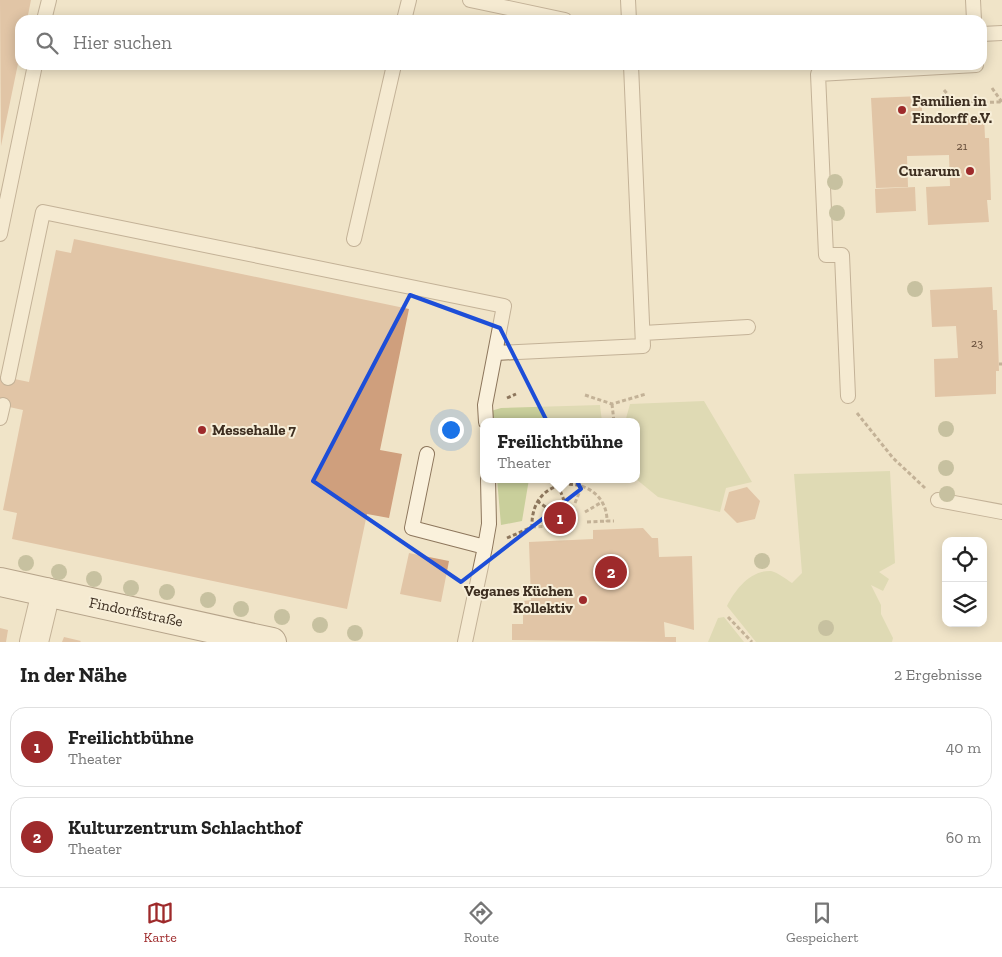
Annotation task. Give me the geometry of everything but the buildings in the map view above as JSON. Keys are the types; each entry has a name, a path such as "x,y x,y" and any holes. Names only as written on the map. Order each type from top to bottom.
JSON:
{"street":[{"name":"Findorffstraße","path":"0,582 272,642"},
{"path":"34,642 46,592"}],"lane":[{"path":"45,15 49,0"},
{"path":"405,15 409,0"},
{"path":"470,0 541,15"},
{"path":"628,0 628,15"},
{"path":"973,0 974,15"},
{"path":"987,34 1002,33"},
{"path":"0,234 34,70"},
{"path":"354,239 393,70"},
{"path":"495,353 643,346 631,70"},
{"path":"848,396 842,255 826,255 818,74 888,70"},
{"path":"8,378 43,212 504,306 485,405 486,418"},
{"path":"642,333 748,327"},
{"path":"426,454 412,528 485,547"},
{"path":"465,642 489,524 488,483"},
{"path":"938,500 1002,512"}],"path":[{"path":"992,88 1002,102"},
{"path":"944,90 955,103 1002,102"},
{"path":"585,395 612,404 646,394"},
{"path":"848,396 849,404 893,458 938,500"},
{"path":"612,404 614,418"},
{"path":"532,527 532,514 537,501 546,492 558,486 569,484 582,486 593,492 602,502 607,521"},
{"path":"558,486 565,503"},
{"path":"575,503 582,486"},
{"path":"537,501 553,512"},
{"path":"585,512 602,502"},
{"path":"587,522 614,521"},
{"path":"508,538 532,527 550,526"},
{"path":"728,618 751,639"}],"highlighted area":[{"path":"410,295 500,328 581,489 461,582 313,481"}],"green space":[{"path":"704,401 752,482 726,488 720,512 658,497 640,482 640,418 626,418 630,404"},
{"path":"600,405 602,418 492,418 491,411 501,408"},
{"path":"890,471 895,563 879,572 889,579 883,591 871,585 881,605 881,614 893,638 892,642 756,642 727,606 744,582 756,574 771,571 792,583 802,573 794,474"},
{"path":"497,483 528,483 522,521 501,525"},
{"path":"724,617 744,642 708,642 718,618"}],"place":[{"name":"Familien in Findorff e.V.","path":"902,110"},
{"name":"Curarum","path":"970,171"},
{"name":"Messehalle 7","path":"202,430"},
{"name":"Freilichtbühne","path":"560,518"},
{"name":"Kulturzentrum Schlachthof","path":"611,572"},
{"name":"Veganes Küchen Kollektiv","path":"583,600"}]}
